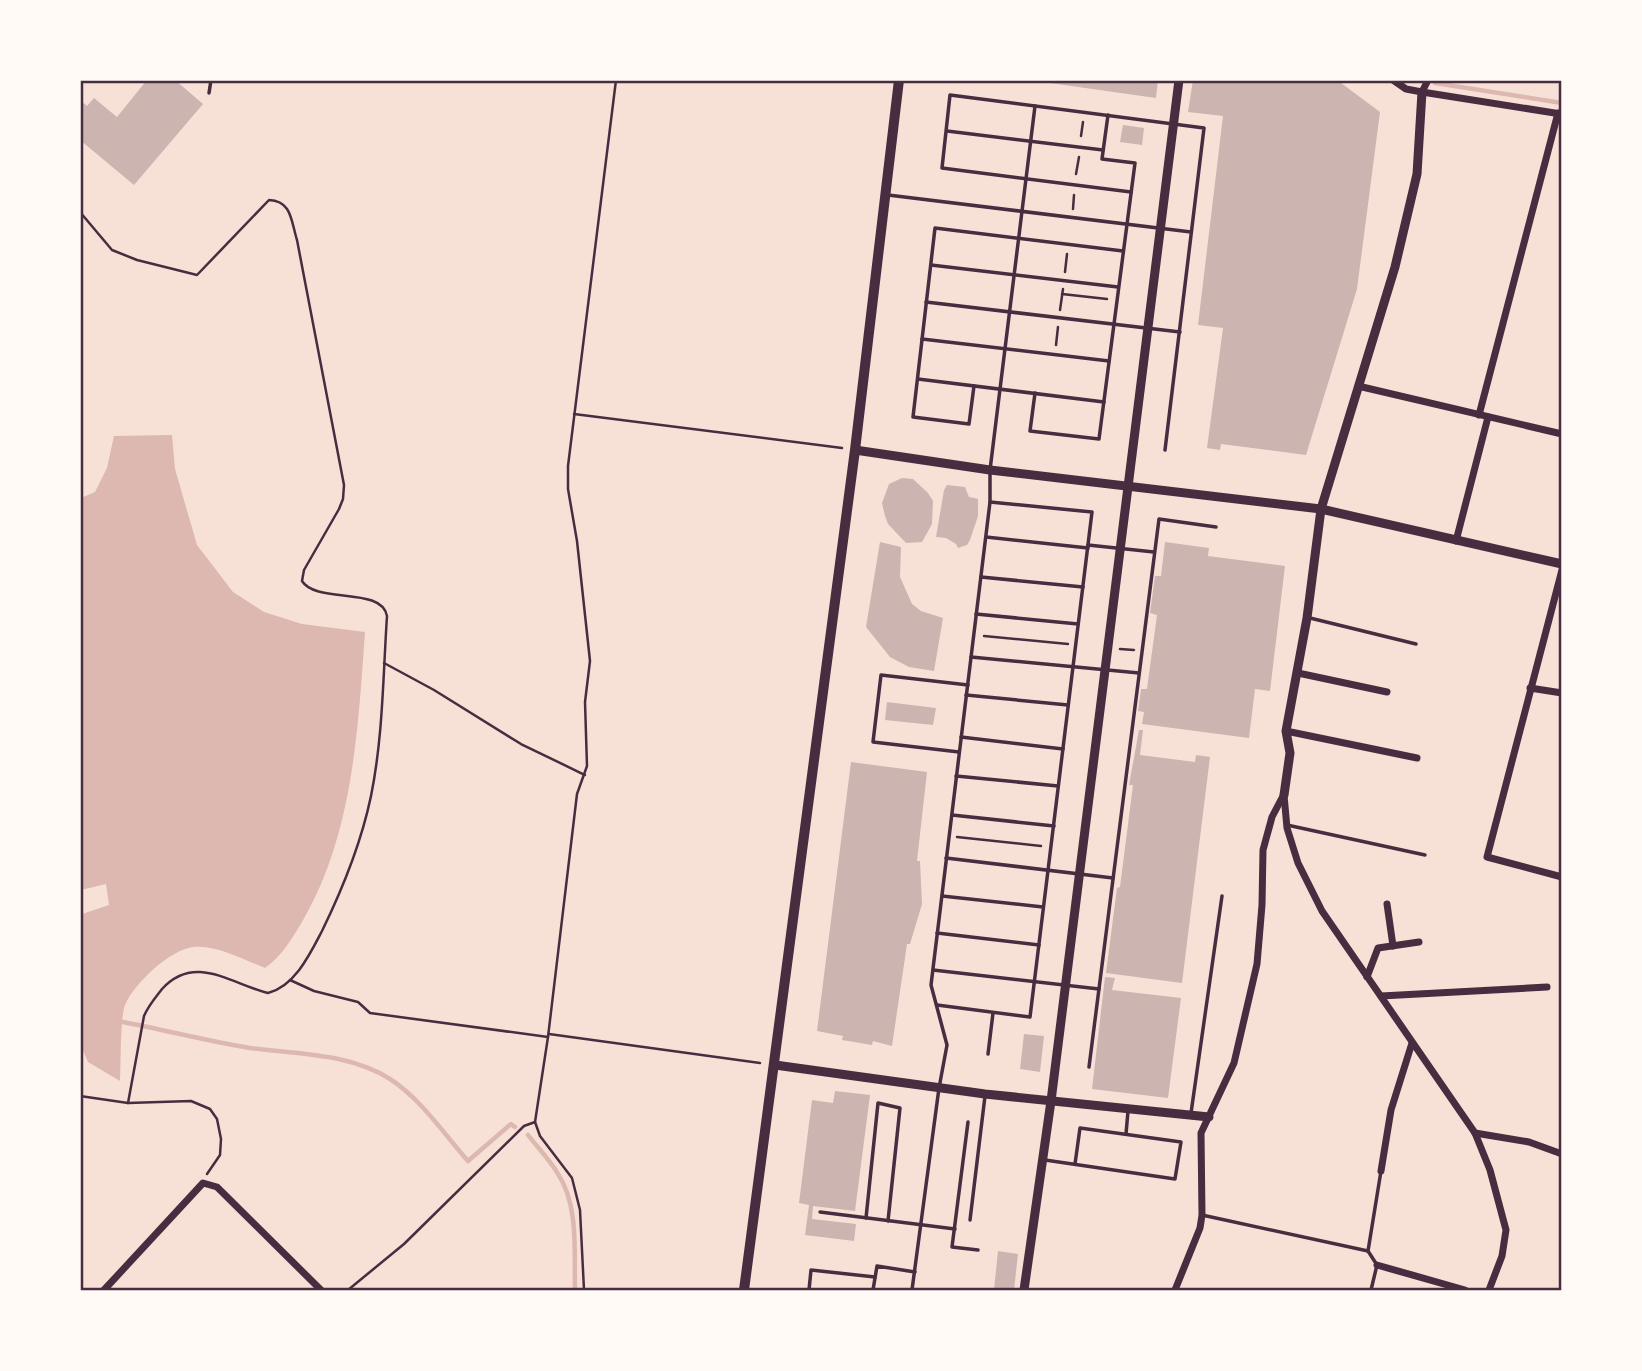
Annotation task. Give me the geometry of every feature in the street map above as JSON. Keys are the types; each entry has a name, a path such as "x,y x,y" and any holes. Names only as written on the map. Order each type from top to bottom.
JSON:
{"main road":[{"path":"744,1290 855,450 899,80"}],"street":[{"path":"1024,1290 1038,1162 1051,1101 1066,985 1179,80"},
{"path":"1393,80 1406,89 1560,113 1483,416 1456,541"},
{"path":"1428,80 1422,92 1417,174 1395,267 1321,509 1307,618 1286,731 1290,753 1284,795 1287,825 1298,863 1322,911 1475,1133 1490,1170 1506,1230 1502,1256 1489,1290"},
{"path":"1358,386 1562,434"},
{"path":"855,450 990,470 1321,509 1562,564"},
{"path":"1562,570 1487,858 1562,877"},
{"path":"1298,673 1387,692"},
{"path":"1530,688 1562,693"},
{"path":"1286,731 1417,758"},
{"path":"1175,1290 1200,1228 1201,1133 1234,1063 1257,964 1263,850 1272,817 1284,795"},
{"path":"1387,904 1393,946"},
{"path":"1367,977 1378,948 1419,942"},
{"path":"1381,996 1547,987"},
{"path":"1381,1171 1391,1110 1412,1043"},
{"path":"775,1065 985,1094 1209,1117"},
{"path":"1475,1133 1529,1142 1562,1154"},
{"path":"104,1290 203,1182 217,1187 321,1290"},
{"path":"1377,1265 1465,1290"}],"lane":[{"path":"209,93 211,80"},
{"path":"1130,192 942,168 950,95 1205,128 1165,450"},
{"path":"912,1290 947,1045 931,985 1035,106"},
{"path":"1035,393 1030,431 1099,439 1135,163 1102,159 1108,115"},
{"path":"947,131 1103,150"},
{"path":"886,195 1191,232"},
{"path":"974,386 969,424 912,417 935,228 1123,251"},
{"path":"931,265 1118,287"},
{"path":"926,302 1180,332"},
{"path":"922,339 1109,361"},
{"path":"917,379 1104,402"},
{"path":"936,1005 1030,1017 1092,513 990,502"},
{"path":"1089,1067 1159,519 1216,527"},
{"path":"986,537 1154,552"},
{"path":"981,577 1083,587"},
{"path":"976,614 1078,624"},
{"path":"1307,618 1416,644"},
{"path":"971,657 1139,673"},
{"path":"959,752 873,742 881,675 968,685"},
{"path":"967,695 1068,705"},
{"path":"961,737 1063,749"},
{"path":"956,776 1058,786"},
{"path":"952,815 1054,826"},
{"path":"1287,825 1425,855"},
{"path":"946,858 1113,877"},
{"path":"942,895 1044,907"},
{"path":"1191,1116 1222,896"},
{"path":"937,933 1039,944"},
{"path":"933,970 1099,989"},
{"path":"988,1054 993,1013"},
{"path":"970,1220 985,1094"},
{"path":"866,1218 878,1103 900,1108 888,1221"},
{"path":"1126,1134 1129,1109"},
{"path":"968,1122 952,1247 978,1250"},
{"path":"1038,1162 1075,1164 1175,1179 1181,1142 1080,1128 1075,1164"},
{"path":"1371,1290 1377,1265 1368,1251 1381,1171"},
{"path":"821,1212 955,1229"},
{"path":"1202,1215 1368,1251"},
{"path":"873,1290 877,1266 915,1272"},
{"path":"809,1290 811,1270 875,1277"}],"path":[{"path":"584,1290 580,1210 572,1178 540,1136 535,1122 578,794 587,766 585,702 590,660 577,541 568,489 568,466 616,80"},
{"path":"1072,218 1084,112"},
{"path":"80,212 112,250 137,260 197,275 269,200 281,201 286,206 297,240 344,485 343,499 304,570 302,581 306,588 316,592 364,599 386,610 379,745 371,797 357,849 342,890 315,946 300,970 290,980 268,993 231,978 193,971 170,982 147,1008 144,1016 128,1103"},
{"path":"1055,355 1068,244"},
{"path":"574,414 855,450"},
{"path":"974,635 1076,645"},
{"path":"1108,648 1142,651"},
{"path":"384,663 434,690 521,744 585,775"},
{"path":"949,836 1051,847"},
{"path":"290,980 314,991 358,1002 370,1013 775,1065"},
{"path":"80,1096 128,1103 191,1101 210,1109 217,1119 221,1139 220,1155 203,1182"},
{"path":"348,1290 404,1244 524,1126 535,1122"}],"shaded area":[{"path":"172,435 175,469 197,545 233,592 264,612 302,624 365,632 355,744 342,818 319,889 302,922 281,953 265,968 230,953 193,947 174,954 153,969 136,987 123,1011 120,1081 88,1062 81,1046 81,916 109,905 106,884 81,890 81,498 95,492 107,468 114,436"}],"building":[{"path":"147,80 175,80 203,104 134,185 80,140 80,100 87,106 94,98 117,117"},
{"path":"1029,80 1158,80 1156,98"},
{"path":"1193,80 1337,80 1380,112 1357,289 1306,455 1221,444 1220,450 1207,448 1223,328 1198,325 1223,116 1188,112"},
{"path":"1123,125 1144,128 1142,145 1120,142"},
{"path":"902,478 913,479 933,501 932,524 922,542 906,543 888,524 885,516 882,503 889,484"},
{"path":"947,485 965,487 969,497 978,499 978,516 970,540 967,545 958,548 946,538 936,537"},
{"path":"880,542 901,547 900,577 912,604 921,611 943,618 934,671 909,667 890,657 866,627"},
{"path":"1165,542 1209,548 1208,556 1285,566 1270,691 1255,689 1249,738 1142,724 1144,712 1138,711 1141,689 1147,689 1157,615 1150,613 1155,576 1161,576"},
{"path":"887,702 936,708 933,725 885,720"},
{"path":"1139,730 1143,730 1140,755 1195,762 1196,755 1210,757 1182,983 1106,973 1133,785 1129,785"},
{"path":"851,762 927,772 917,861 920,861 922,904 910,944 907,944 892,1046 873,1041 872,1045 842,1040 843,1036 817,1031"},
{"path":"1105,977 1115,978 1112,990 1181,998 1168,1098 1092,1089"},
{"path":"1024,1034 1044,1036 1040,1072 1020,1069"},
{"path":"835,1091 870,1095 855,1211 813,1206 812,1219 856,1224 854,1241 805,1235 809,1205 799,1203 812,1100 833,1103"},
{"path":"998,1251 1018,1254 1014,1290 994,1290"}],"waterway":[{"path":"1435,83 1562,103"},
{"path":"123,1022 250,1048 340,1059 374,1070 412,1096 468,1161 511,1124 515,1127"},
{"path":"528,1135 565,1186 574,1230 575,1290"}]}
